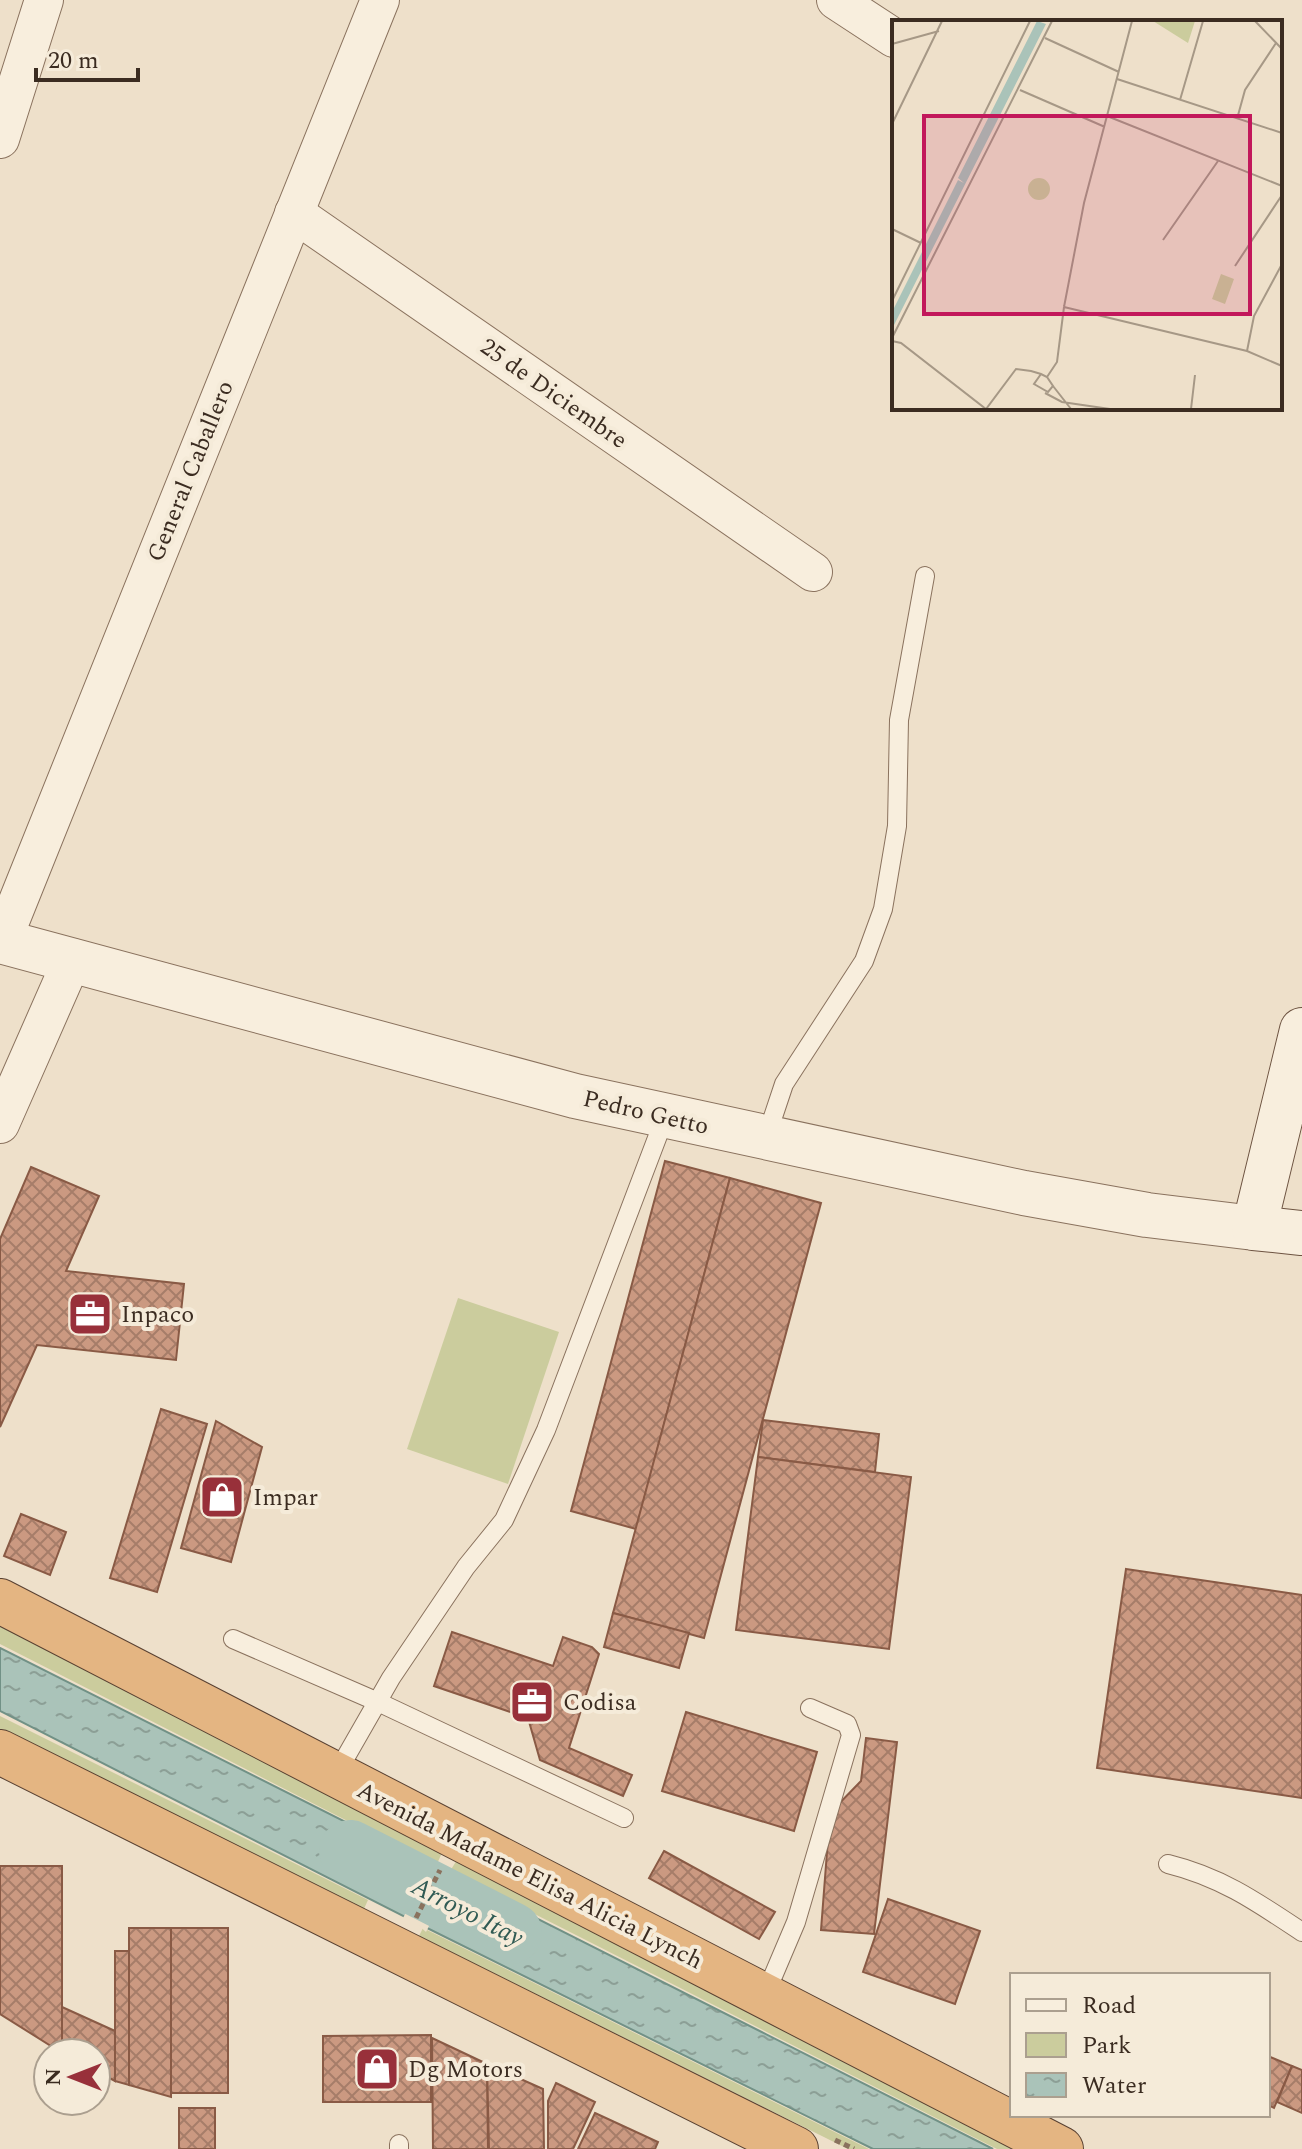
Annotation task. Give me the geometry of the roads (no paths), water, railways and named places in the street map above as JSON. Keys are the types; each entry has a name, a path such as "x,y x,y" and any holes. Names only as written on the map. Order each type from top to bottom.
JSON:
{"highway":[{"name":"Avenida Madame Elisa Alicia Lynch","path":"0,1601 1061,2149"},
{"path":"0,1752 796,2149"}],"street":[{"path":"0,139 9,83 44,0"},
{"name":"General Caballero","path":"1,941 380,0"},
{"path":"836,0 892,37"},
{"name":"25 de Diciembre","path":"294,213 813,572"},
{"name":"Pedro Getto","path":"1,941 575,1096 665,1117 1024,1193 1147,1215 1302,1233"},
{"path":"0,1124 73,958"},
{"path":"1254,1228 1302,1030"}],"lane":[{"path":"766,1138 784,1084 864,961 883,909 897,826 899,720 925,576"},
{"path":"336,1774 378,1702 466,1567 504,1520 546,1430 665,1117"},
{"path":"233,1639 378,1702 624,1818"},
{"path":"765,1995 796,1922 851,1735 847,1724 810,1708"},
{"path":"1168,1864 1206,1873 1226,1883 1302,1932"}],"water":[{"path":"0,1648 435,1867 430,1878 441,1884 447,1873 993,2149 873,2149 421,1925 441,1885 430,1879 409,1919 0,1711"}],"waterway":[{"name":"Arroyo Itay","path":"350,1851 511,1933"}],"place":[{"name":"Inpaco","path":"90,1314"},
{"name":"Impar","path":"222,1497"},
{"name":"Codisa","path":"532,1702"},
{"name":"Dg Motors","path":"377,2069"}]}
